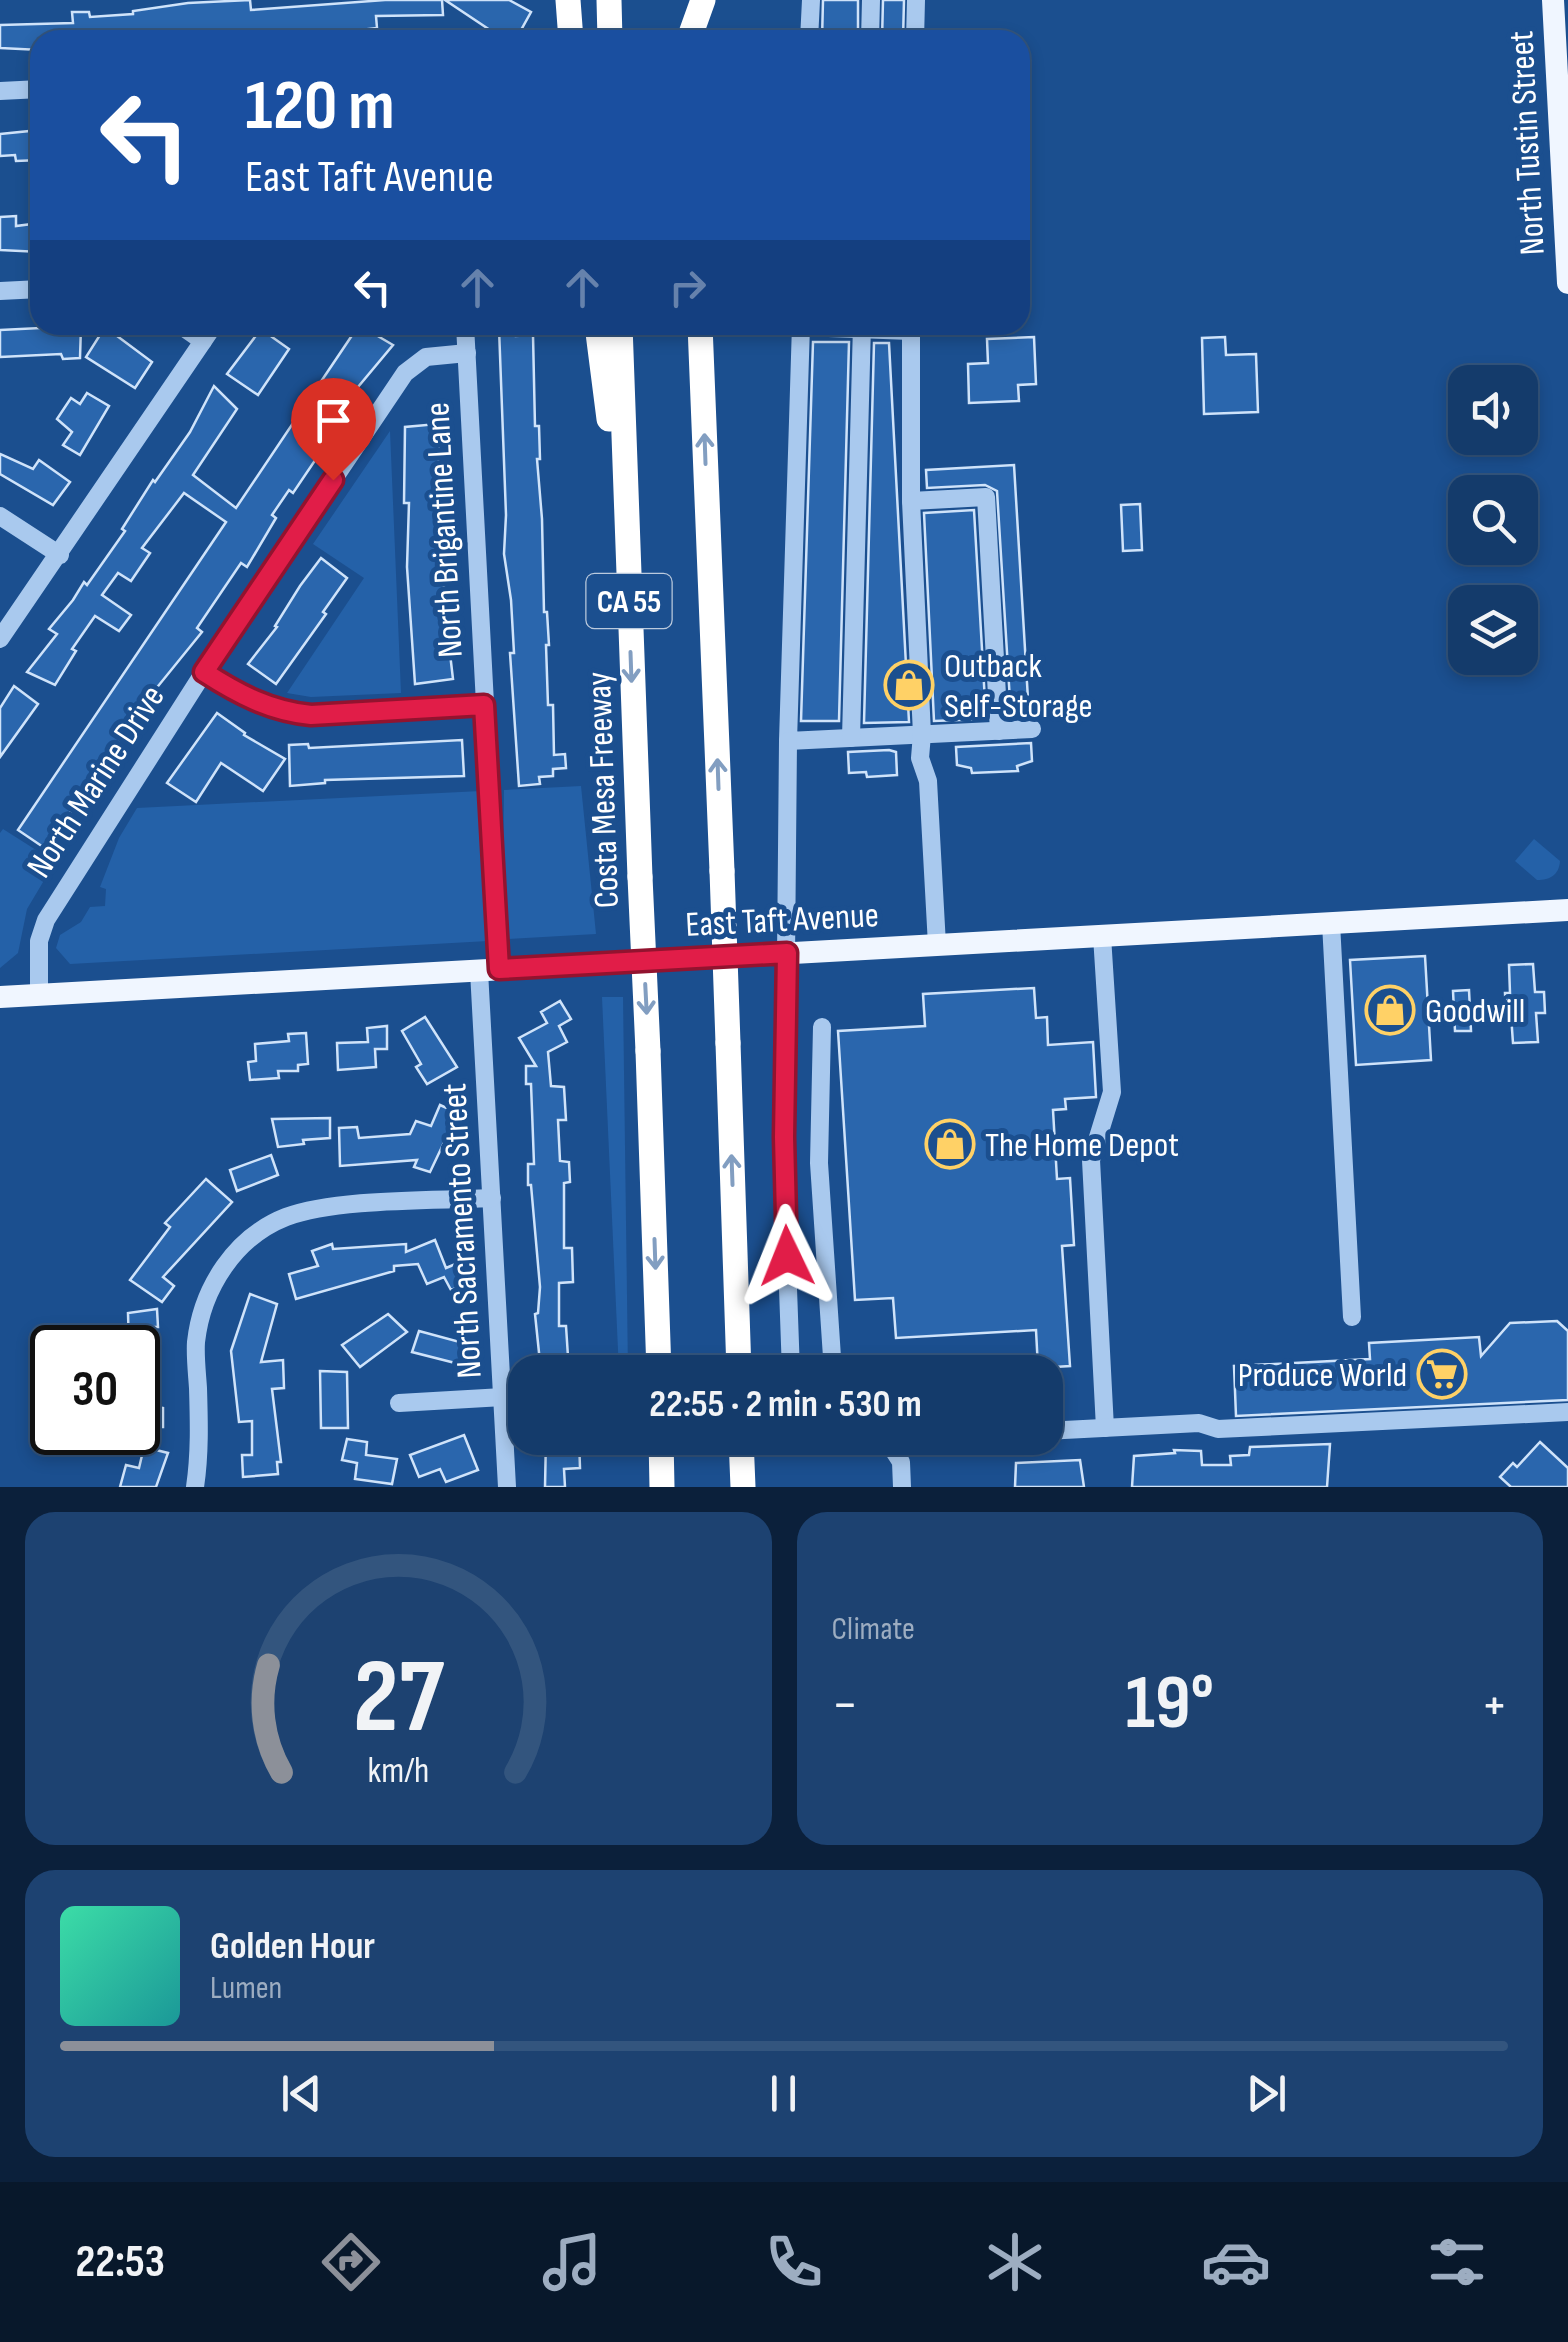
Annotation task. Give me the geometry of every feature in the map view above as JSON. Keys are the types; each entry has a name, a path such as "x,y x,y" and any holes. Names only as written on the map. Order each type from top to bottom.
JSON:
{"highway":[{"path":"568,0 570,30"},
{"path":"609,0 610,30"},
{"path":"688,0 689,30"},
{"path":"692,30 703,0"},
{"path":"597,335 628,572"},
{"name":"Costa Mesa Freeway","path":"620,335 658,1355"},
{"name":"CA 55","path":"700,335 738,1355"},
{"path":"661,1455 662,1487"},
{"path":"742,1455 743,1487"}],"main road":[{"name":"North Tustin Street","path":"1553,0 1568,282"},
{"name":"East Taft Avenue","path":"0,998 1568,910"}],"street":[{"path":"810,0 810,30"},
{"path":"870,30 871,0"},
{"path":"916,0 916,30"},
{"path":"0,91 30,89"},
{"path":"0,292 30,290"},
{"path":"0,639 208,335"},
{"name":"North Brigantine Lane","path":"466,335 490,791 489,970"},
{"path":"790,1355 784,1177 788,741 801,335"},
{"path":"851,738 862,335"},
{"path":"911,335 911,501 920,758 928,780 937,945"},
{"name":"North Marine Drive","path":"40,995 39,942 46,920 204,672 404,372 426,356 467,353"},
{"path":"911,501 986,497 999,730"},
{"path":"0,516 60,555"},
{"path":"204,672 234,691 288,712 326,714 484,705"},
{"path":"788,741 1032,729"},
{"path":"1330,923 1352,1317"},
{"path":"1102,936 1112,1092 1091,1160 1105,1428"},
{"name":"North Sacramento Street","path":"489,970 492,1198 507,1487"},
{"path":"822,1027 820,1164 831,1355"},
{"path":"195,1487 200,1457 196,1342 207,1299 226,1262 254,1235 287,1217 338,1206 492,1198"},
{"path":"399,1403 502,1398"},
{"path":"1063,1430 1199,1423 1218,1429 1568,1412"},
{"path":"896,1455 901,1462 902,1487"}],"shaded area":[{"path":"390,431 401,693 311,697 287,693 364,578 313,544"},
{"path":"581,786 596,934 507,939 503,890 504,790"},
{"path":"481,791 488,941 70,964 56,948 60,935 81,922 90,907 105,906 106,889 100,887 119,838 137,808"},
{"path":"3,829 55,862 27,909 18,953 0,968 0,833"},
{"path":"1534,839 1560,861 1550,878 1537,880 1515,861"},
{"path":"602,997 623,997 628,1355 618,1355"}],"building":[{"path":"250,0 251,10 442,0 443,15 376,16 377,28 361,30 30,30 30,50 0,48 0,25 73,23 72,12 89,12 90,17 133,14 188,3"},
{"path":"445,0 509,0 531,12 521,30 490,30"},
{"path":"823,0 858,0 858,30 822,30"},
{"path":"883,0 904,0 903,30 882,30"},
{"path":"30,131 30,160 16,161 15,155 0,156 0,134"},
{"path":"16,216 16,226 30,224 30,252 0,250 0,217"},
{"path":"30,329 30,335 81,335 80,358 63,359 61,354 0,357 0,330"},
{"path":"100,335 116,335 152,362 135,388 86,357"},
{"path":"256,335 273,335 289,349 258,395 227,374"},
{"path":"352,335 376,335 393,345 353,393 341,413 345,416 293,493 289,490 272,515 276,518 247,567 241,563 197,628 202,632 146,701 152,704 142,720 137,718 112,751 117,755 80,797 57,834 62,837 52,853 18,830 226,522 184,493 142,548 150,553 131,581 118,573 102,595 131,615 119,631 95,616 72,649 76,651 55,685 27,672 57,634 49,629 84,582 87,585 125,531 122,529 153,480 190,432 214,386 237,409 193,475 236,508"},
{"path":"499,335 533,335 544,612 549,645 548,705 553,705 554,755 565,754 566,768 553,769 553,776 539,777 540,784 519,786 510,653 514,653 511,600 504,554"},
{"path":"1034,337 1036,384 1018,385 1019,401 969,403 968,364 988,363 987,339"},
{"path":"1225,337 1226,355 1256,354 1258,412 1204,414 1202,338"},
{"path":"813,342 849,342 839,721 801,721"},
{"path":"874,343 889,343 909,722 864,723"},
{"path":"87,393 109,406 80,455 63,445 72,432 57,419 71,398 80,404"},
{"path":"437,424 440,484 445,502 441,502 446,645 453,679 415,684 407,567 409,503 404,503 405,427"},
{"path":"0,454 33,469 39,460 70,482 53,505 0,474"},
{"path":"1014,465 1029,716 1011,717 997,491 985,485 927,488 926,470"},
{"path":"1140,504 1142,550 1123,551 1121,505"},
{"path":"974,510 986,719 934,721 924,513"},
{"path":"321,558 347,578 276,684 248,664"},
{"path":"14,686 38,704 0,757 0,708"},
{"path":"217,713 244,735 285,759 263,791 221,763 196,802 167,783"},
{"path":"462,740 464,776 325,780 290,786 289,745 308,744 309,748"},
{"path":"1031,743 1032,761 1017,766 1018,771 972,773 971,768 957,765 956,747"},
{"path":"848,752 896,752 897,775 867,777 866,772 849,773"},
{"name":"Goodwill","path":"1425,956 1431,1060 1356,1065 1350,960"},
{"path":"1533,964 1535,992 1544,992 1545,1013 1536,1013 1538,1042 1513,1043 1511,1015 1506,1015 1509,965"},
{"name":"The Home Depot","path":"1034,988 1036,1018 1047,1017 1048,1045 1093,1042 1096,1097 1065,1099 1066,1109 1053,1110 1057,1179 1070,1178 1074,1245 1062,1246 1070,1366 1063,1366 1063,1355 1037,1355 1036,1330 896,1338 893,1298 855,1300 838,1031 925,1026 923,994"},
{"path":"1469,990 1471,1031 1455,1031 1453,991"},
{"path":"560,1001 571,1019 559,1026 567,1042 548,1052 551,1086 564,1087 566,1120 558,1120 560,1161 569,1162 570,1182 564,1183 564,1248 572,1248 573,1282 559,1283 559,1326 566,1326 568,1355 539,1355 535,1314 540,1287 528,1185 528,1164 534,1164 531,1084 526,1084 526,1066 536,1066 519,1038 547,1023 541,1012"},
{"path":"425,1017 457,1067 427,1084 416,1067 421,1064 402,1031"},
{"path":"387,1026 387,1049 375,1049 376,1067 338,1070 337,1043 368,1042 367,1028"},
{"path":"306,1033 308,1064 298,1065 298,1071 278,1071 279,1078 250,1080 248,1062 256,1061 255,1044 289,1041 288,1034"},
{"path":"440,1105 458,1113 430,1172 414,1167 417,1160 340,1166 339,1128 357,1127 359,1138 410,1134 416,1121 431,1126"},
{"path":"330,1118 330,1138 278,1147 272,1119"},
{"path":"271,1155 278,1175 237,1191 230,1170"},
{"path":"206,1179 232,1202 163,1277 174,1286 162,1302 130,1280 170,1227 165,1223"},
{"path":"435,1240 446,1268 458,1263 467,1284 451,1290 444,1277 427,1284 418,1264 394,1266 394,1271 296,1299 289,1274 318,1266 312,1251 332,1244 333,1249 406,1244 406,1252"},
{"path":"250,1294 277,1304 261,1362 283,1360 284,1388 272,1389 281,1462 277,1462 278,1474 243,1477 242,1455 252,1455 252,1421 239,1422 231,1351"},
{"path":"157,1309 158,1325 128,1325 128,1313"},
{"path":"388,1314 407,1332 360,1367 342,1345"},
{"path":"1557,1321 1568,1331 1568,1400 1236,1416 1234,1366 1370,1359 1369,1343 1479,1337 1481,1356 1510,1323"},
{"path":"419,1331 471,1345 463,1365 412,1352"},
{"path":"320,1371 347,1372 348,1428 321,1428"},
{"path":"464,1435 478,1470 446,1482 440,1469 419,1477 410,1455"},
{"path":"347,1439 367,1442 366,1455 397,1459 392,1484 355,1479 357,1463 342,1460"},
{"path":"1540,1442 1568,1468 1568,1487 1511,1487 1500,1477 1513,1463 1517,1467"},
{"path":"1330,1444 1327,1487 1132,1487 1134,1456 1175,1453 1174,1450 1201,1451 1202,1465 1231,1465 1230,1456 1249,1455 1250,1447"},
{"path":"168,1453 156,1487 120,1487 126,1465 139,1468 142,1455"},
{"path":"546,1455 580,1455 580,1468 564,1469 565,1487 545,1487"},
{"path":"1080,1460 1084,1487 1015,1487 1016,1463"}],"place":[{"name":"Outback Self-Storage","path":"909,685"},
{"name":"Goodwill","path":"1390,1010"},
{"name":"The Home Depot","path":"950,1144"},
{"name":"Produce World","path":"1442,1374"}],"route":[{"path":"333,480 204,672 260,704 311,715 484,705 499,969 787,953 787,1256"}]}
